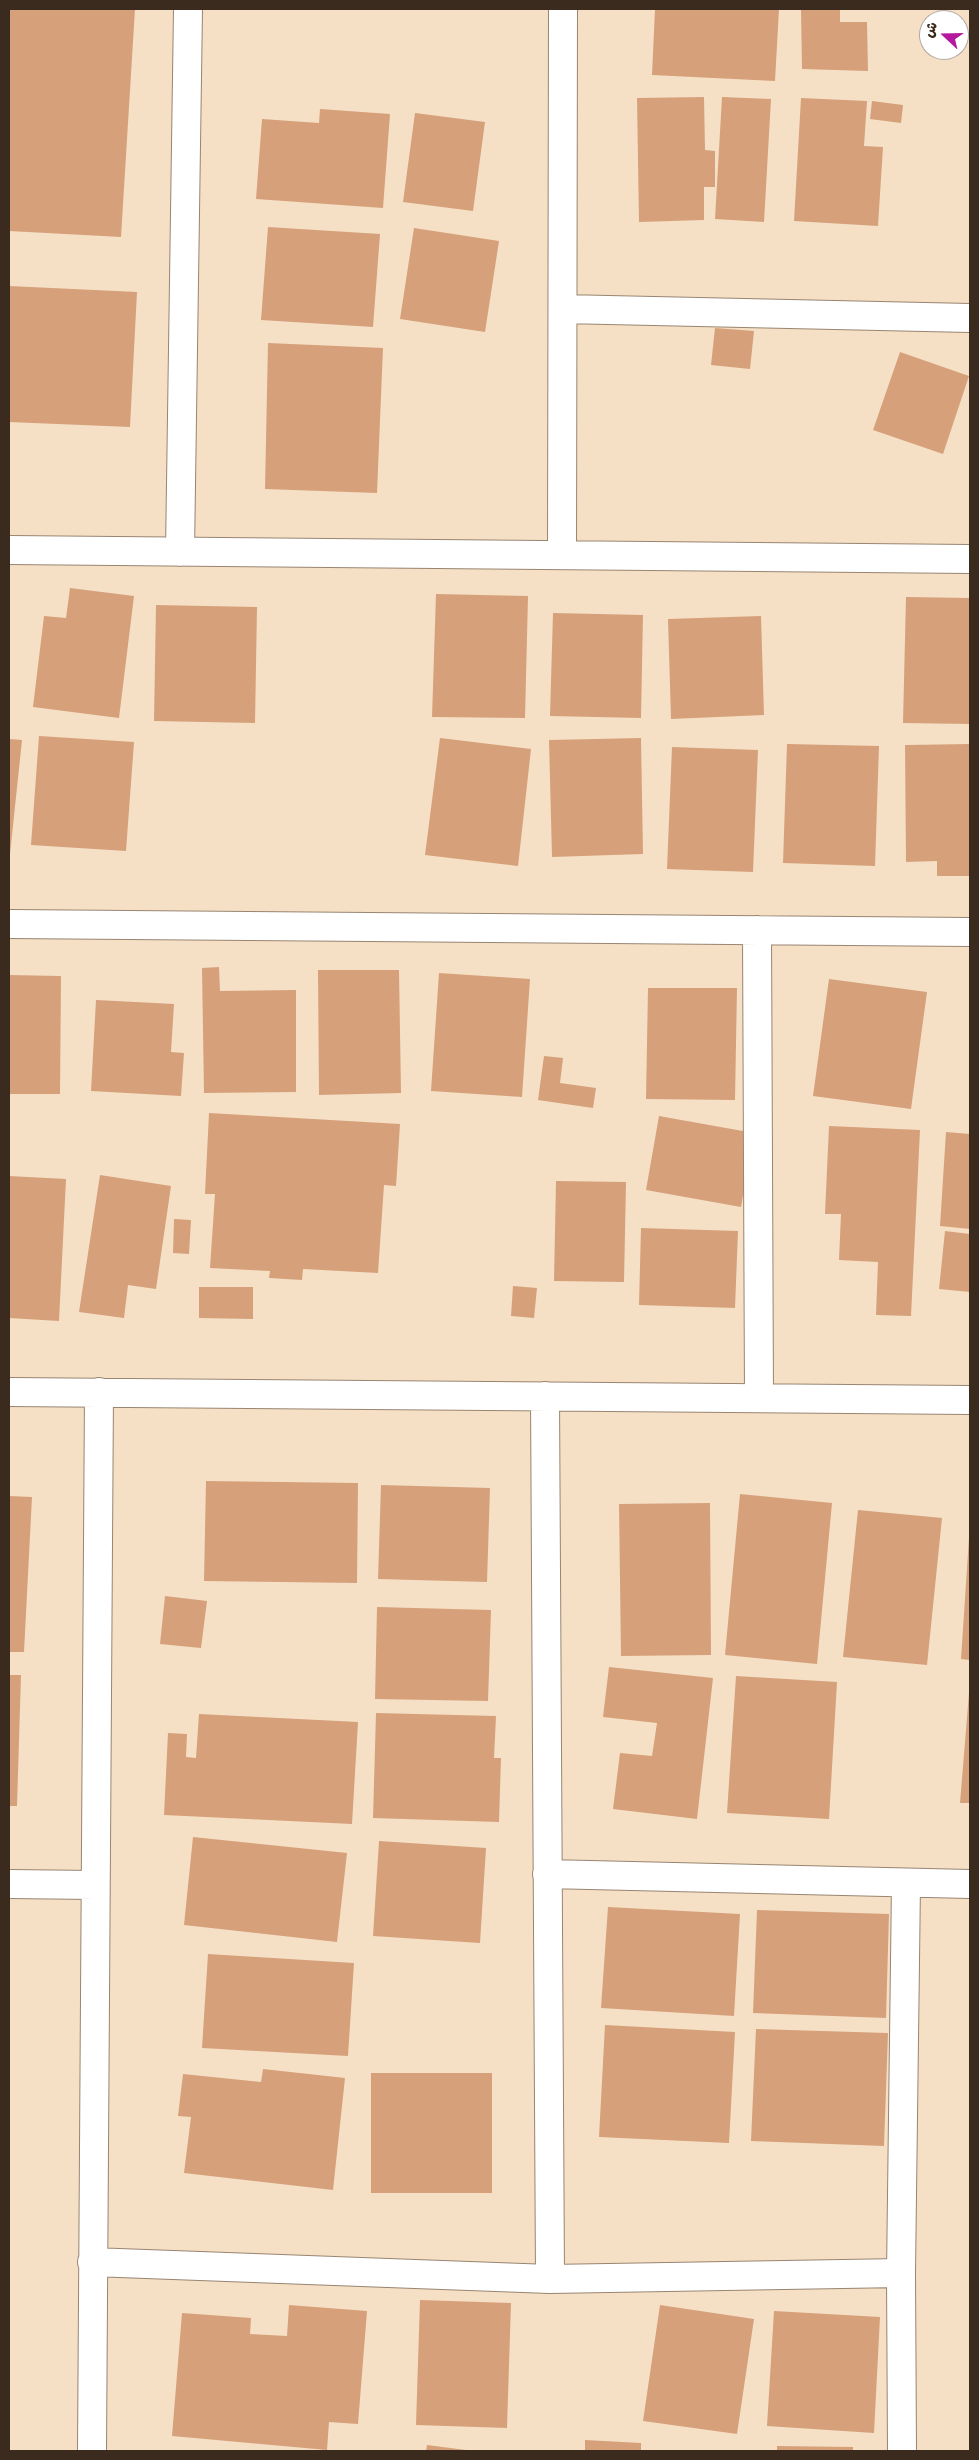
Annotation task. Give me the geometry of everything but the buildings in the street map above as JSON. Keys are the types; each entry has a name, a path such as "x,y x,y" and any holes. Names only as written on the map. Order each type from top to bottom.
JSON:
{"street":[{"path":"180,552 188,9"},
{"path":"562,555 563,9"},
{"path":"563,309 970,318"},
{"path":"9,550 970,558"},
{"path":"9,924 970,932"},
{"path":"757,930 759,1398"},
{"path":"9,1392 970,1400"},
{"path":"92,2451 99,1392"},
{"path":"545,1396 550,2279"},
{"path":"547,1874 970,1884"},
{"path":"902,2451 901,2273 906,1882"},
{"path":"9,1884 96,1885"},
{"path":"92,2262 550,2279 901,2273"}]}
